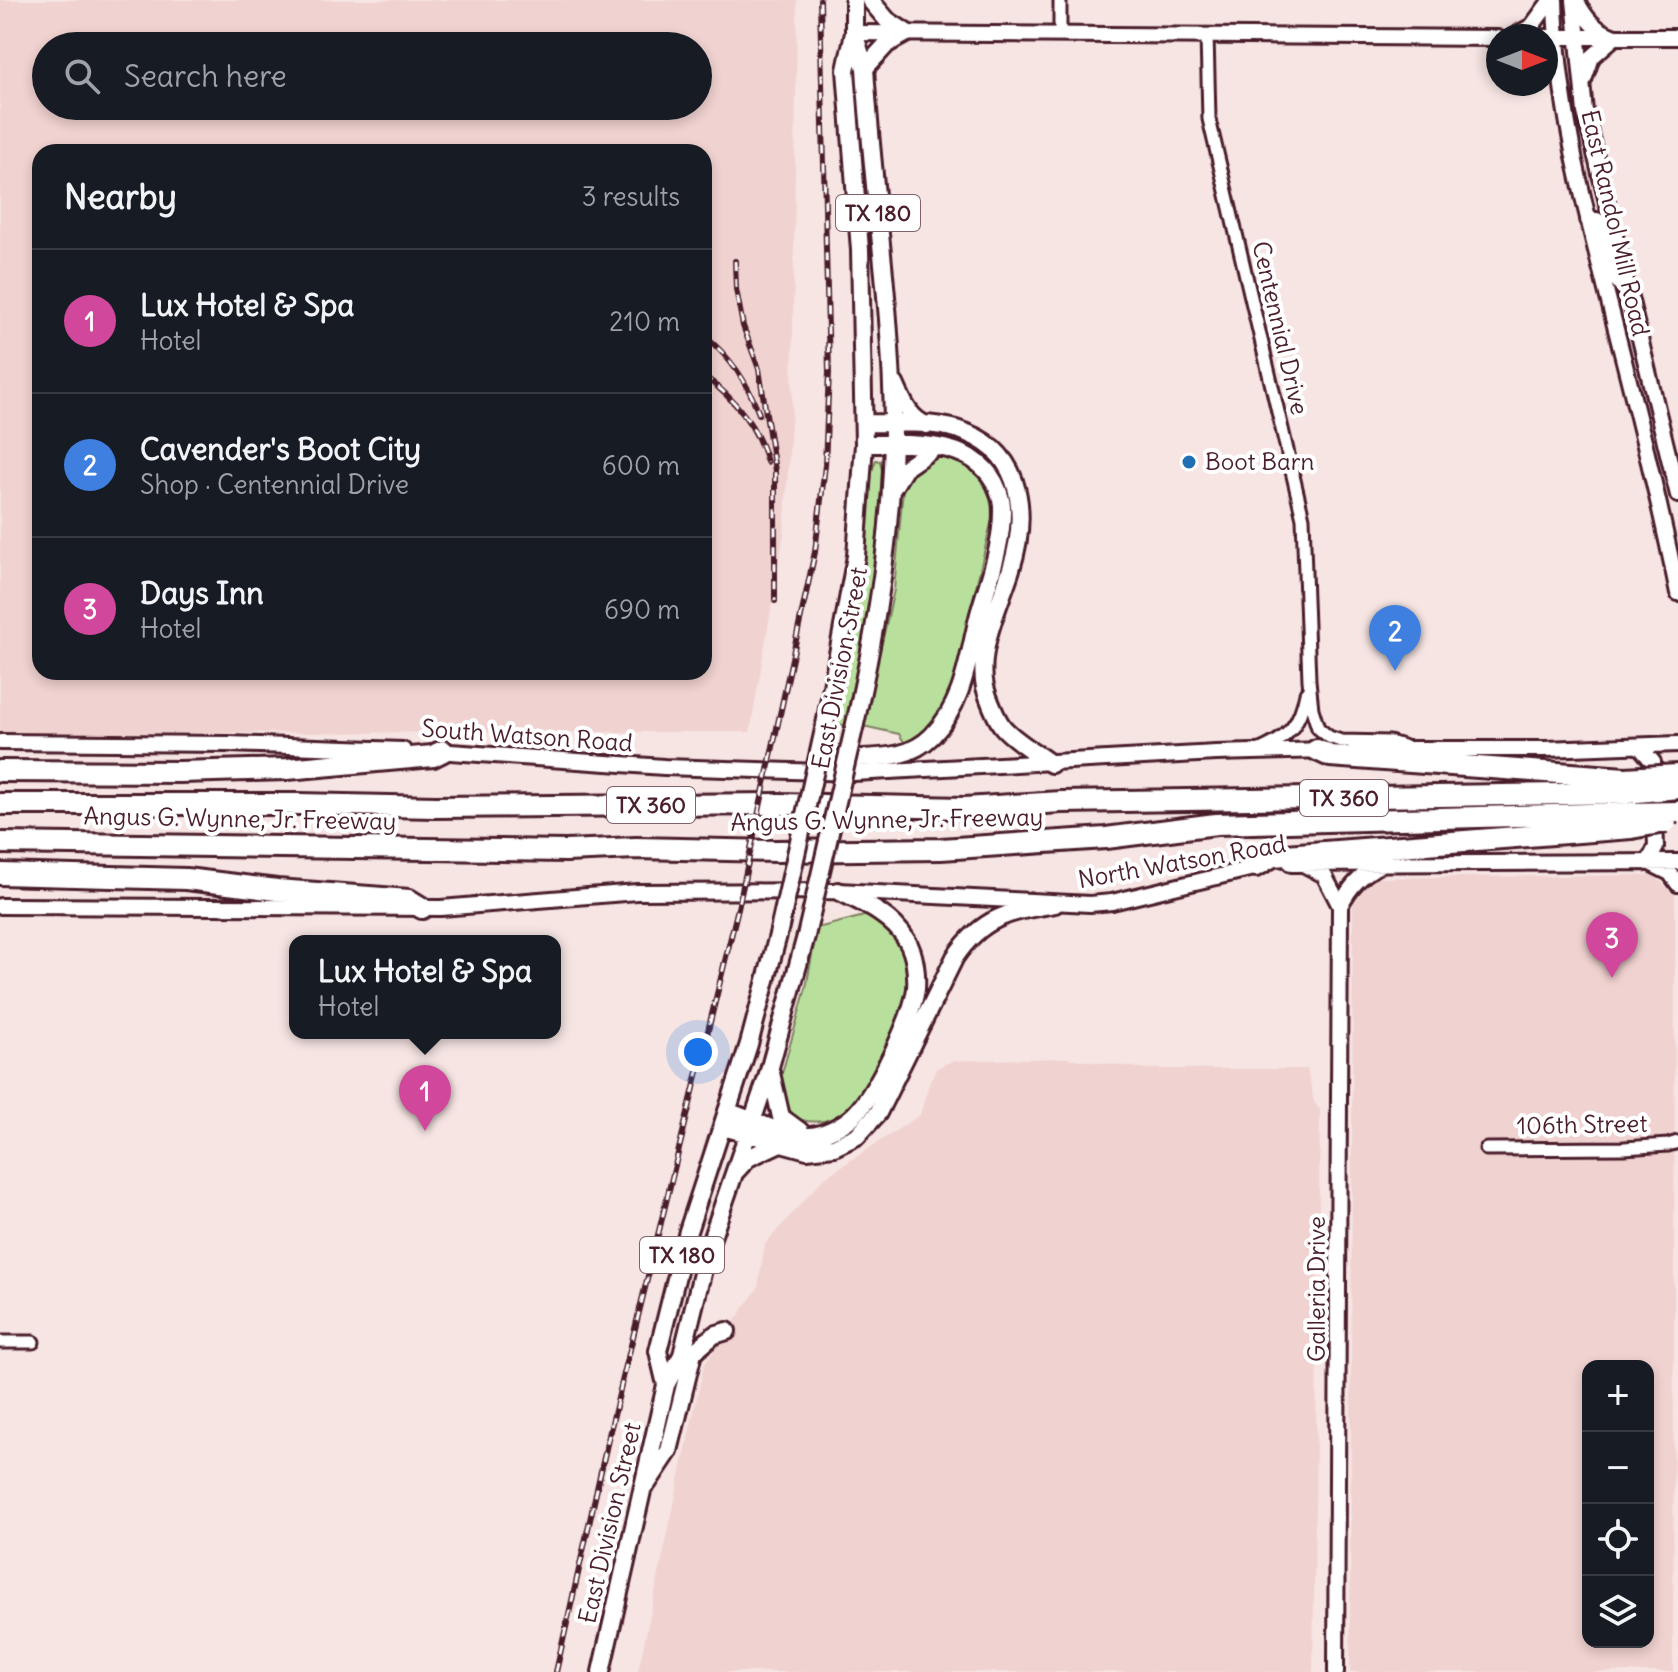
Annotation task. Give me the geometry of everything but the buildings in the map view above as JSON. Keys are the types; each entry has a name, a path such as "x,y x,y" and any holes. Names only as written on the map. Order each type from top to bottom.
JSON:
{"highway":[{"path":"1317,750 1330,756 1628,803 1678,820"},
{"path":"0,771 287,769 433,756 443,751"},
{"path":"1256,866 1273,856 1628,803 1678,775"},
{"name":"Angus G. Wynne, Jr. Freeway","path":"0,843 566,851 636,848 776,851 941,849 1106,838 1216,824 1628,803 1678,788"},
{"name":"Angus G. Wynne, Jr. Freeway","path":"0,804 435,807 779,804 965,808 1061,802 1628,803 1678,812"},
{"path":"0,874 186,879 277,890 409,900 422,908"}],"main road":[{"name":"East Division Street","path":"666,1385 658,1351 688,1231 749,1044 778,935 825,725 856,556 864,423 860,250 846,70 854,33 854,0"},
{"path":"870,0 887,20 907,33"},
{"path":"1534,24 1553,0"},
{"name":"East Randol Mill Road","path":"1552,24 1553,0"},
{"path":"1575,0 1590,23 1615,37"},
{"name":"East Randol Mill Road","path":"1575,0 1582,89 1594,153 1678,495"},
{"name":"East Division Street","path":"601,1672 666,1385 682,1355 708,1249 770,1067 806,936 855,724 884,577 891,490 891,378 865,68 854,33"},
{"path":"854,33 1486,38"},
{"path":"865,68 887,44 907,33"},
{"path":"1558,37 1678,37"},
{"path":"1582,89 1592,57 1615,37"},
{"name":"East Randol Mill Road","path":"1558,74 1588,220 1678,593"},
{"path":"1588,220 1597,220 1602,225 1613,275 1627,292"},
{"path":"891,378 916,421 927,426"},
{"path":"864,423 927,426 968,433 995,450 1012,475 1021,499 1019,532 1012,567 985,652 985,687 1002,727 1051,764 1259,751 1529,749 1678,744"},
{"path":"826,770 839,759 899,756 921,746 954,708 996,558 1003,503 993,477 979,462 965,454 937,447 864,444"},
{"path":"891,490 905,468 927,450 937,447"},
{"path":"1668,542 1678,558"},
{"name":"South Watson Road","path":"0,742 443,751 664,767 868,772 1051,764"},
{"path":"1639,746 1653,762 1656,847 1648,863 1662,867 1678,884"},
{"name":"North Watson Road","path":"838,891 1055,904 1112,902 1256,866 1301,863 1678,862"},
{"path":"1301,863 1324,875 1340,906"},
{"path":"1340,906 1359,878 1384,863"},
{"path":"0,906 422,908 637,892 838,891 877,909 907,941 915,967 916,988 910,1014 864,1104 849,1119 810,1136 751,1127 725,1119"},
{"path":"751,1127 778,1144 807,1150 845,1144 868,1127 887,1098 964,944 984,925 1001,915 1055,904"},
{"name":"Galleria Drive","path":"1336,1672 1340,906"},
{"path":"770,1067 781,1117 804,1135"},
{"path":"734,1172 748,1158 778,1144"},
{"path":"641,1492 669,1451 693,1353 714,1335 727,1331"}],"street":[{"path":"1060,0 1060,35"},
{"name":"Centennial Drive","path":"1207,35 1209,119 1303,518 1312,709 1318,728 1329,737 1341,741 1390,742 1413,748"},
{"name":"Centennial Drive","path":"1259,751 1280,742 1292,729 1304,705 1309,680"},
{"name":"106th Street","path":"1486,1149 1624,1148 1678,1142"},
{"path":"0,1342 33,1342"}],"shaded area":[{"path":"0,0 797,0 792,408 784,533 750,732 0,733"},
{"path":"1653,875 1675,895 1673,1672 1350,1672 1353,878"},
{"path":"1066,1058 1146,1069 1307,1069 1314,1102 1320,1110 1313,1672 638,1672 704,1365 758,1288 765,1244 824,1178 920,1115 937,1068 952,1061"}],"green space":[{"path":"942,456 963,465 979,478 989,496 992,519 949,700 931,726 906,745 899,734 863,726 894,590 904,478 924,459"},
{"path":"876,460 880,461 883,475 871,598 845,725 835,724 863,576 871,473"},
{"path":"868,911 894,937 908,960 911,977 908,1000 881,1060 852,1104 837,1116 824,1121 797,1119 791,1116 779,1084 806,988 817,928 864,916"}],"railway":[{"path":"556,1672 609,1435 739,904 815,552 825,465 829,372 820,0"},
{"path":"735,261 736,289 743,326 759,369 775,471 775,601"},
{"path":"712,344 738,371 759,414"},
{"path":"712,383 751,424 767,462"}],"place":[{"name":"Boot Barn","path":"1189,462"},
{"name":"Cavender's Boot City","path":"1395,671"},
{"name":"Days Inn","path":"1612,978"},
{"name":"Lux Hotel & Spa","path":"425,1131"}]}
